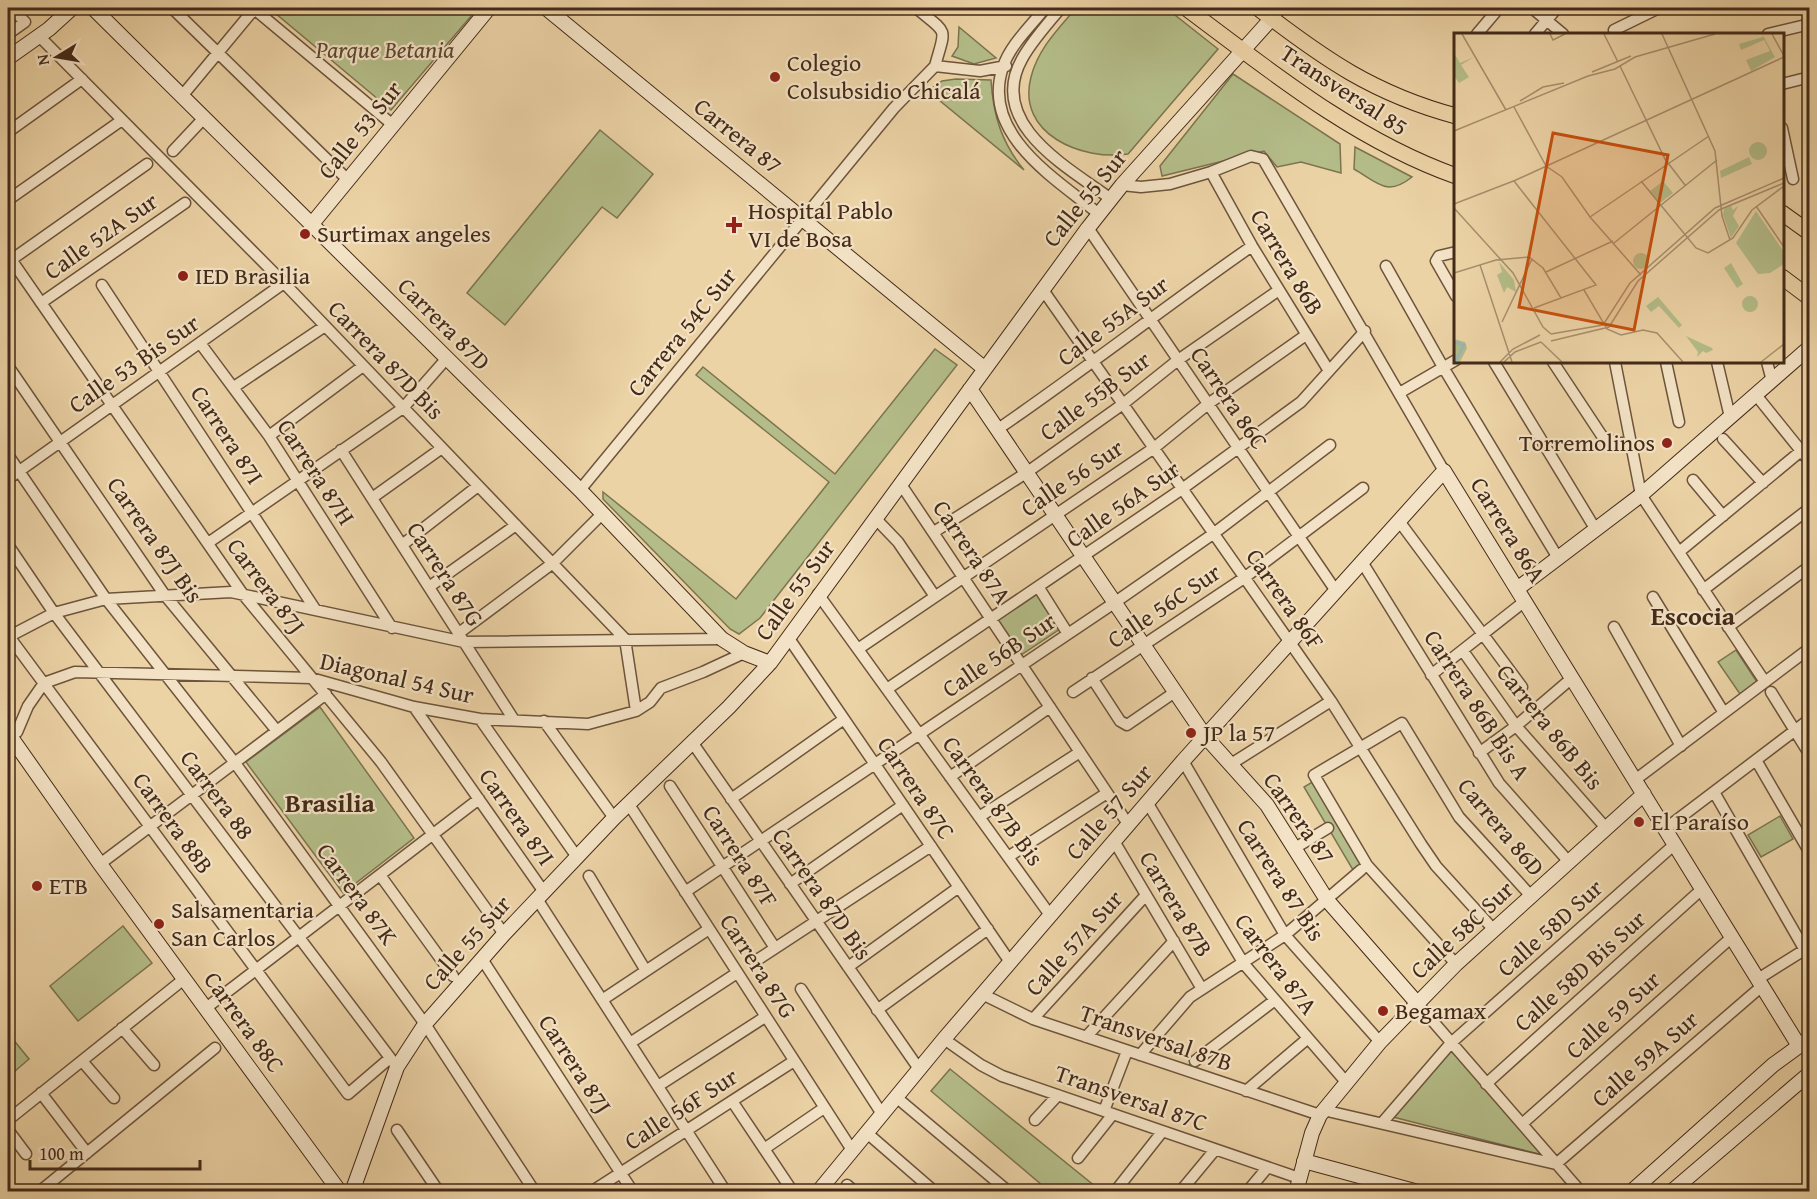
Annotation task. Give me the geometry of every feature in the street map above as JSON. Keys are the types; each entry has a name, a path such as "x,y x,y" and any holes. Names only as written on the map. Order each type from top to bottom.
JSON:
{"main road":[{"name":"Transversal 85","path":"1186,8 1376,142 1454,176"},
{"name":"Transversal 85","path":"1258,8 1276,13 1327,60 1357,78 1411,102 1454,116"},
{"path":"1784,214 1809,233"},
{"path":"1784,279 1809,298"}],"street":[{"path":"8,34 25,22 11,8"},
{"path":"8,58 72,8"},
{"name":"Carrera 87D","path":"93,8 580,490 722,639 770,663"},
{"path":"172,8 348,180"},
{"path":"182,96 254,8 393,125"},
{"name":"Calle 53 Sur","path":"311,225 489,8"},
{"name":"Carrera 87","path":"546,8 985,369"},
{"path":"916,8 944,33 945,40 935,66 980,70 1003,67 1023,58"},
{"path":"1045,8 1013,49 1003,67 999,87 1000,104 1011,133 1029,156 1099,214"},
{"path":"1061,8 1023,58 1015,84 1016,102 1022,122 1033,140 1111,199"},
{"path":"1478,33 1499,8"},
{"path":"1532,8 1562,33"},
{"path":"1536,33 1557,8"},
{"path":"1614,30 1659,8"},
{"name":"Calle 55 Sur","path":"352,1191 394,1063 504,934 614,818 770,663 818,594 1088,228 1122,185 1276,13"},
{"path":"1772,33 1809,24"},
{"name":"Carrera 87D Bis","path":"39,36 284,283 625,639"},
{"name":"Carrera 54C Sur","path":"580,490 894,108 935,66"},
{"path":"1784,83 1809,77"},
{"path":"8,132 81,80"},
{"path":"173,152 204,118"},
{"path":"8,200 122,120"},
{"path":"1784,137 1793,179"},
{"name":"Carrera 86A","path":"1122,185 1141,187 1162,185 1211,172 1251,156 1263,159 1401,392 1444,471 1760,982 1804,1042"},
{"path":"10,263 147,164"},
{"name":"Carrera 86B","path":"1211,172 1252,246 1329,371"},
{"name":"Calle 52A Sur","path":"41,303 185,203"},
{"name":"Carrera 86C","path":"1088,228 1336,591"},
{"name":"Calle 55A Sur","path":"998,429 1094,363 1149,318 1252,246"},
{"path":"1451,279 1437,258 1454,252"},
{"name":"Carrera 87J","path":"10,263 41,303 242,593 381,762 504,934"},
{"path":"1386,266 1443,367 1558,558"},
{"name":"Calle 53 Bis Sur","path":"8,479 284,283"},
{"name":"Carrera 87I","path":"102,285 315,609"},
{"name":"Carrera 86F","path":"1043,290 1331,701 1359,749 1436,866 1494,930"},
{"name":"Calle 55B Sur","path":"934,532 1026,473 1123,404 1178,360 1279,290"},
{"path":"234,387 325,326"},
{"name":"Calle 56A Sur","path":"887,689 1083,558 1301,402 1365,331"},
{"name":"Calle 56 Sur","path":"858,649 963,575 1154,448 1208,404 1306,335"},
{"name":"Carrera 87H","path":"200,343 269,435 392,628"},
{"path":"1517,589 1641,495 1809,347"},
{"path":"208,543 403,408 447,358"},
{"path":"1401,392 1454,361"},
{"path":"1495,363 1596,530"},
{"path":"1554,363 1602,436 1616,443 1630,443"},
{"path":"1615,363 1641,495 1765,682"},
{"path":"1666,363 1679,422"},
{"path":"1717,363 1730,417"},
{"path":"1767,363 1772,381"},
{"name":"Carrera 87J Bis","path":"8,366 164,594 277,731"},
{"path":"269,435 363,366"},
{"name":"Carrera 87","path":"970,388 1054,516 1205,736 1267,805 1327,900 1581,1191"},
{"path":"1756,394 1809,462"},
{"path":"1723,439 1762,483"},
{"name":"Calle 56B Sur","path":"685,892 1114,603 1213,534 1330,445"},
{"path":"372,498 442,448"},
{"name":"Carrera 87G","path":"341,450 514,720"},
{"path":"1679,552 1801,451"},
{"name":"Carrera 87K","path":"8,455 106,599 235,763 425,1024 535,1191"},
{"name":"Calle 57 Sur","path":"818,1191 982,994 1147,802 1444,471"},
{"path":"1693,480 1723,516"},
{"name":"Carrera 87A","path":"900,483 1128,824"},
{"path":"402,545 478,486"},
{"name":"Calle 56C Sur","path":"1073,692 1244,578 1297,535 1363,488"},
{"path":"1703,590 1809,508"},
{"path":"461,638 553,563 602,513"},
{"path":"875,518 898,542 934,595"},
{"path":"1399,520 1485,633 1522,687"},
{"path":"429,587 516,525"},
{"name":"Carrera 88","path":"8,545 54,614 394,1063"},
{"name":"Carrera 86B Bis A","path":"1362,562 1479,753 1515,803 1569,862"},
{"path":"1728,627 1809,566"},
{"path":"1039,588 1068,634"},
{"name":"Diagonal 54 Sur","path":"8,636 54,614 106,599 164,594 242,593 392,628 461,638 722,639"},
{"name":"Carrera 87B Bis","path":"818,594 1050,915"},
{"path":"1653,597 1724,713"},
{"path":"1431,675 1525,602"},
{"path":"1614,627 1681,746"},
{"name":"Carrera 88B","path":"8,636 348,1094 394,1063"},
{"name":"Carrera 87C","path":"788,638 1010,962"},
{"path":"625,639 636,711"},
{"path":"1635,780 1809,648"},
{"name":"Carrera 86B Bis","path":"1463,651 1516,726 1606,828"},
{"name":"Diagonal 54 Sur","path":"44,684 75,672 164,672 311,678 414,707 480,719 588,724 636,711 650,702 661,688 703,672 744,652"},
{"path":"1092,678 1120,722 1127,725 1175,692"},
{"path":"1479,753 1516,726 1572,678"},
{"path":"13,732 44,684"},
{"path":"1772,692 1809,755"},
{"path":"100,864 326,694"},
{"path":"1231,764 1331,701"},
{"name":"Carrera 87I","path":"414,707 478,799 541,896 602,1000 726,1191"},
{"path":"950,777 1050,707"},
{"path":"480,719 577,857"},
{"path":"731,799 844,719"},
{"path":"1665,829 1809,719"},
{"path":"544,722 614,818"},
{"name":"Carrera 86D","path":"1359,749 1402,723 1459,817 1531,896"},
{"name":"Carrera 88C","path":"13,732 100,864 340,1191"},
{"name":"Carrera 87D Bis","path":"692,742 919,1069"},
{"path":"1359,749 1314,775 1367,865 1456,964"},
{"path":"979,817 1080,752"},
{"path":"1756,760 1809,853"},
{"name":"Carrera 87 Bis","path":"1183,761 1285,935 1380,1042"},
{"name":"Carrera 87F","path":"670,786 775,948"},
{"path":"1714,792 1808,952"},
{"path":"1008,857 1107,793"},
{"name":"Calle 58C Sur","path":"1298,1185 1321,1113 1380,1042 1456,964 1644,794"},
{"path":"206,1008 478,799"},
{"name":"Carrera 87A","path":"1147,802 1244,964 1346,1082"},
{"name":"Carrera 87G","path":"628,804 852,1150"},
{"path":"790,884 903,805"},
{"path":"1295,849 1328,828"},
{"name":"Carrera 87B","path":"1114,841 1202,989"},
{"name":"Calle 58D Sur","path":"1382,1123 1451,1043 1675,844"},
{"path":"756,960 930,846"},
{"path":"1140,1055 1190,997 1244,964 1285,935 1361,870"},
{"path":"380,875 453,976"},
{"path":"589,876 646,971"},
{"path":"848,967 959,887"},
{"name":"Calle 58D Bis Sur","path":"1486,1083 1702,889"},
{"name":"Calle 57A Sur","path":"1033,1019 1146,895"},
{"path":"602,1000 709,929"},
{"path":"878,1010 988,929"},
{"name":"Calle 59 Sur","path":"1522,1124 1732,937"},
{"path":"1086,1037 1174,941"},
{"name":"Calle 59A Sur","path":"1557,1164 1760,982 1808,952"},
{"name":"Carrera 87J","path":"482,960 633,1191"},
{"path":"630,1043 737,973"},
{"path":"8,1120 184,979"},
{"path":"801,989 882,1114"},
{"name":"Transversal 87B","path":"982,994 1033,1019 1321,1113 1382,1123 1557,1164"},
{"path":"1195,1061 1275,1000"},
{"path":"658,1086 765,1017"},
{"path":"122,1028 154,1065"},
{"name":"Transversal 87C","path":"944,1039 992,1072 1267,1168 1298,1185"},
{"path":"1246,1090 1307,1039"},
{"path":"1631,1191 1804,1042"},
{"path":"39,1191 215,1048"},
{"path":"1078,1158 1108,1113 1127,1051"},
{"path":"82,1061 114,1098"},
{"name":"Calle 56F Sur","path":"591,1191 794,1062"},
{"path":"1671,1191 1809,1072"},
{"path":"42,1093 87,1153"},
{"path":"1035,1120 1058,1095"},
{"path":"896,1097 1009,1191"},
{"path":"732,1101 793,1191"},
{"path":"764,1149 825,1108"},
{"path":"8,1130 26,1154"},
{"path":"397,1130 439,1191"},
{"path":"867,1132 935,1191"},
{"path":"1117,1189 1162,1132"},
{"path":"1180,1191 1214,1151"},
{"path":"1304,1161 1419,1191"},
{"path":"1247,1191 1267,1168"}],"green space":[{"name":"Parque Betania","path":"269,8 478,8 391,110"},
{"path":"1076,8 1166,8 1218,49 1128,154 1091,153 1073,148 1057,140 1043,128 1033,114 1029,97 1031,77 1038,57"},
{"path":"959,27 996,58 974,64 952,56 958,47"},
{"path":"1233,74 1340,144 1341,173 1301,162 1277,167 1264,151 1162,176 1160,166"},
{"path":"991,80 994,105 1004,139 1024,170 928,91 942,81"},
{"path":"600,130 653,174 617,218 602,207 505,325 467,293"},
{"path":"1355,147 1412,177 1396,186 1389,187 1376,183 1354,169"},
{"path":"935,349 957,365 760,618 739,634 730,629 603,499 603,492 736,599 829,482 696,375 703,367 835,474"},
{"path":"1037,594 1060,629 1021,655 998,620"},
{"path":"1736,650 1757,682 1740,694 1718,662"},
{"path":"320,707 414,838 343,893 246,762"},
{"path":"1314,781 1362,864 1353,870 1304,787"},
{"path":"1780,816 1793,839 1761,857 1748,835"},
{"path":"123,926 152,963 78,1021 50,986"},
{"path":"12,1038 29,1059 8,1077 8,1041"},
{"path":"1450,1048 1543,1155 1393,1117"},
{"path":"950,1069 1101,1191 1049,1191 931,1091"}],"place":[{"name":"Colegio Colsubsidio Chicalá","path":"775,77"},
{"name":"Hospital Pablo VI de Bosa","path":"734,225"},
{"name":"Surtimax angeles","path":"305,234"},
{"name":"IED Brasilia","path":"183,276"},
{"name":"Torremolinos","path":"1667,443"},
{"name":"JP la 57","path":"1191,733"},
{"name":"El Paraíso","path":"1639,822"},
{"name":"ETB","path":"37,886"},
{"name":"Salsamentaria San Carlos","path":"159,924"},
{"name":"Begamax","path":"1383,1011"}],"district":[{"name":"Escocia","path":"1693,616"},
{"name":"Brasilia","path":"330,803"}]}
